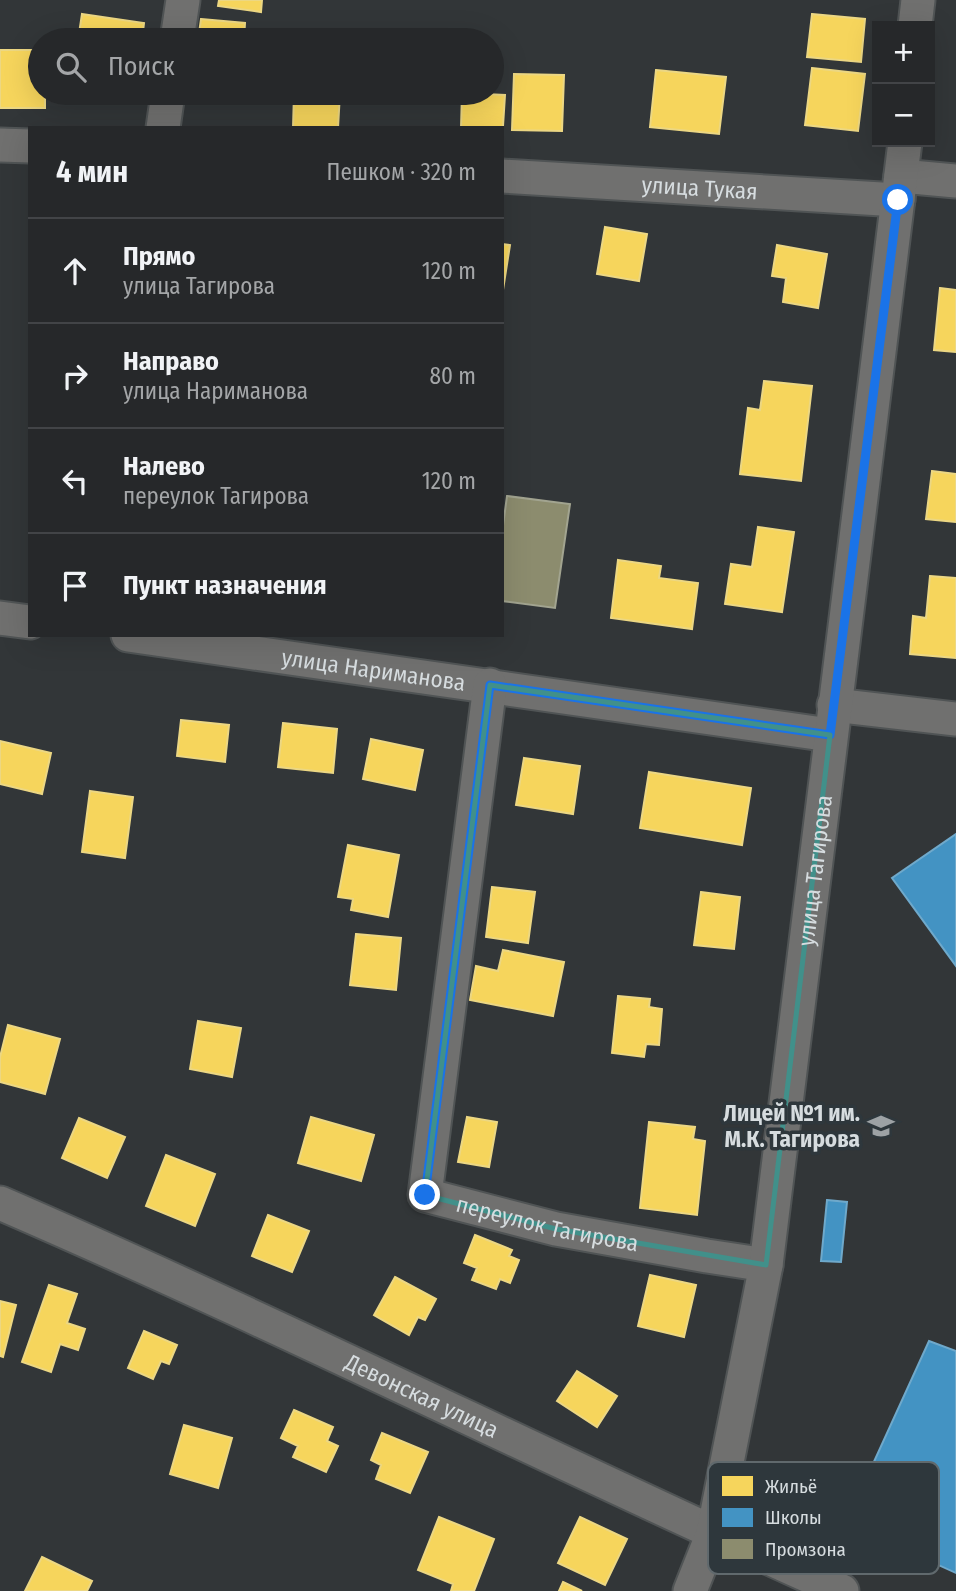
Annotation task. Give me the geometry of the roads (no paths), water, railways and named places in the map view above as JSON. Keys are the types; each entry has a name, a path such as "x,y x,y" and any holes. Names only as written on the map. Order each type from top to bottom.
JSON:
{"street":[{"path":"179,28 183,0"},
{"path":"916,21 918,0"},
{"path":"163,126 166,105"},
{"path":"0,145 28,146"},
{"name":"улица Тагирова","path":"727,1462 766,1265 904,147"},
{"name":"улица Тукая","path":"504,176 900,188 956,181"},
{"path":"0,618 28,622"},
{"name":"улица Нариманова","path":"142,637 490,685 832,720 956,719"},
{"name":"переулок Тагирова","path":"490,685 425,1195 556,1229 766,1265"},
{"name":"Девонская улица","path":"0,1203 158,1272 708,1532"},
{"name":"улица Тагирова","path":"690,1591 708,1546"},
{"name":"Девонская улица","path":"804,1574 842,1591"}],"place":[{"name":"Лицей №1 им. М.К. Тагирова","path":"881,1126"}]}
